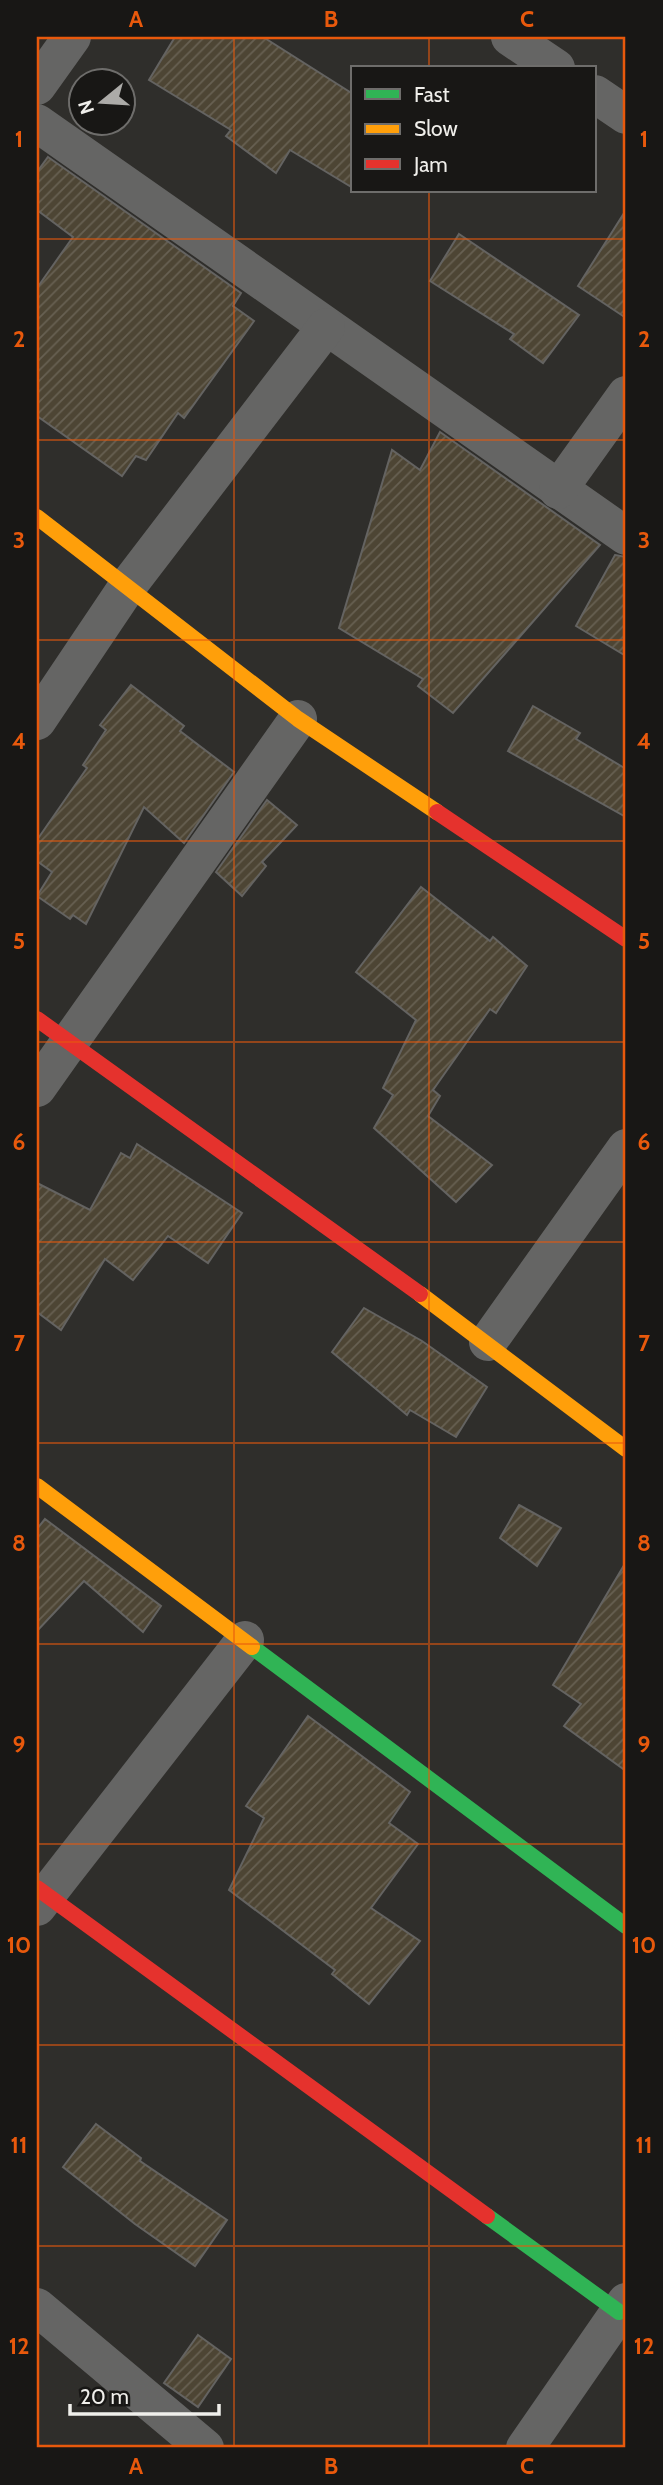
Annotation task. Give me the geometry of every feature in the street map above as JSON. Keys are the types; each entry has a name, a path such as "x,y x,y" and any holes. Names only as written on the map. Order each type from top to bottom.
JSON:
{"street":[{"path":"37,86 72,37"},
{"path":"510,37 553,66"},
{"path":"596,95 626,115"},
{"path":"37,123 626,536"},
{"path":"37,721 127,587 326,327"},
{"path":"558,490 626,396"},
{"path":"37,517 298,719 626,939"},
{"path":"37,1088 298,719"},
{"path":"37,1019 488,1342 626,1449"},
{"path":"488,1342 626,1148"},
{"path":"37,1486 626,1926"},
{"path":"245,1640 40,1897 623,2307 525,2448"},
{"path":"37,2307 205,2448"}],"building":[{"path":"175,37 263,37 351,93 351,187 290,150 276,173 226,136 231,130 149,80"},
{"path":"48,157 241,293 233,306 254,321 184,418 178,413 146,460 136,456 122,476 37,416 37,288 73,237 37,210 37,172"},
{"path":"626,210 626,318 578,286"},
{"path":"459,234 579,315 543,363 510,339 514,334 430,281"},
{"path":"440,432 600,545 453,713 418,686 423,679 339,628 392,450 420,470"},
{"path":"615,555 626,557 626,656 576,626"},
{"path":"131,685 184,726 180,731 234,772 184,843 144,807 86,924 73,915 70,919 37,896 52,872 37,861 37,840 87,768 83,765 106,730 100,725"},
{"path":"533,706 580,733 576,739 626,769 626,817 508,751"},
{"path":"267,800 297,825 262,862 266,866 242,896 216,872"},
{"path":"421,887 490,941 493,937 527,966 496,1013 490,1009 433,1090 440,1096 428,1116 492,1165 456,1202 374,1128 393,1095 383,1088 416,1020 356,972"},
{"path":"137,1144 242,1213 208,1263 168,1236 133,1280 105,1259 61,1330 37,1312 37,1183 90,1210 121,1153 130,1158"},
{"path":"364,1308 422,1341 487,1387 456,1437 410,1410 407,1415 332,1352"},
{"path":"519,1505 561,1528 537,1566 500,1538"},
{"path":"45,1519 161,1606 143,1632 84,1581 37,1631 37,1529"},
{"path":"626,1562 626,1771 564,1726 581,1704 553,1685"},
{"path":"308,1716 410,1792 389,1823 418,1844 371,1908 420,1941 369,2004 332,1974 335,1970 229,1890 264,1818 246,1806"},
{"path":"96,2124 141,2158 140,2161 227,2220 195,2266 135,2224 63,2167"},
{"path":"198,2335 231,2359 198,2407 164,2383"}],"traffic: fast":[{"path":"252,1647 626,1926"},
{"path":"487,2216 619,2312"}],"traffic: slow":[{"path":"37,517 298,719 437,812"},
{"path":"420,1294 626,1449"},
{"path":"37,1486 252,1647"}],"traffic: jam":[{"path":"437,812 626,939"},
{"path":"37,1019 420,1294"},
{"path":"37,1888 487,2216"}]}
